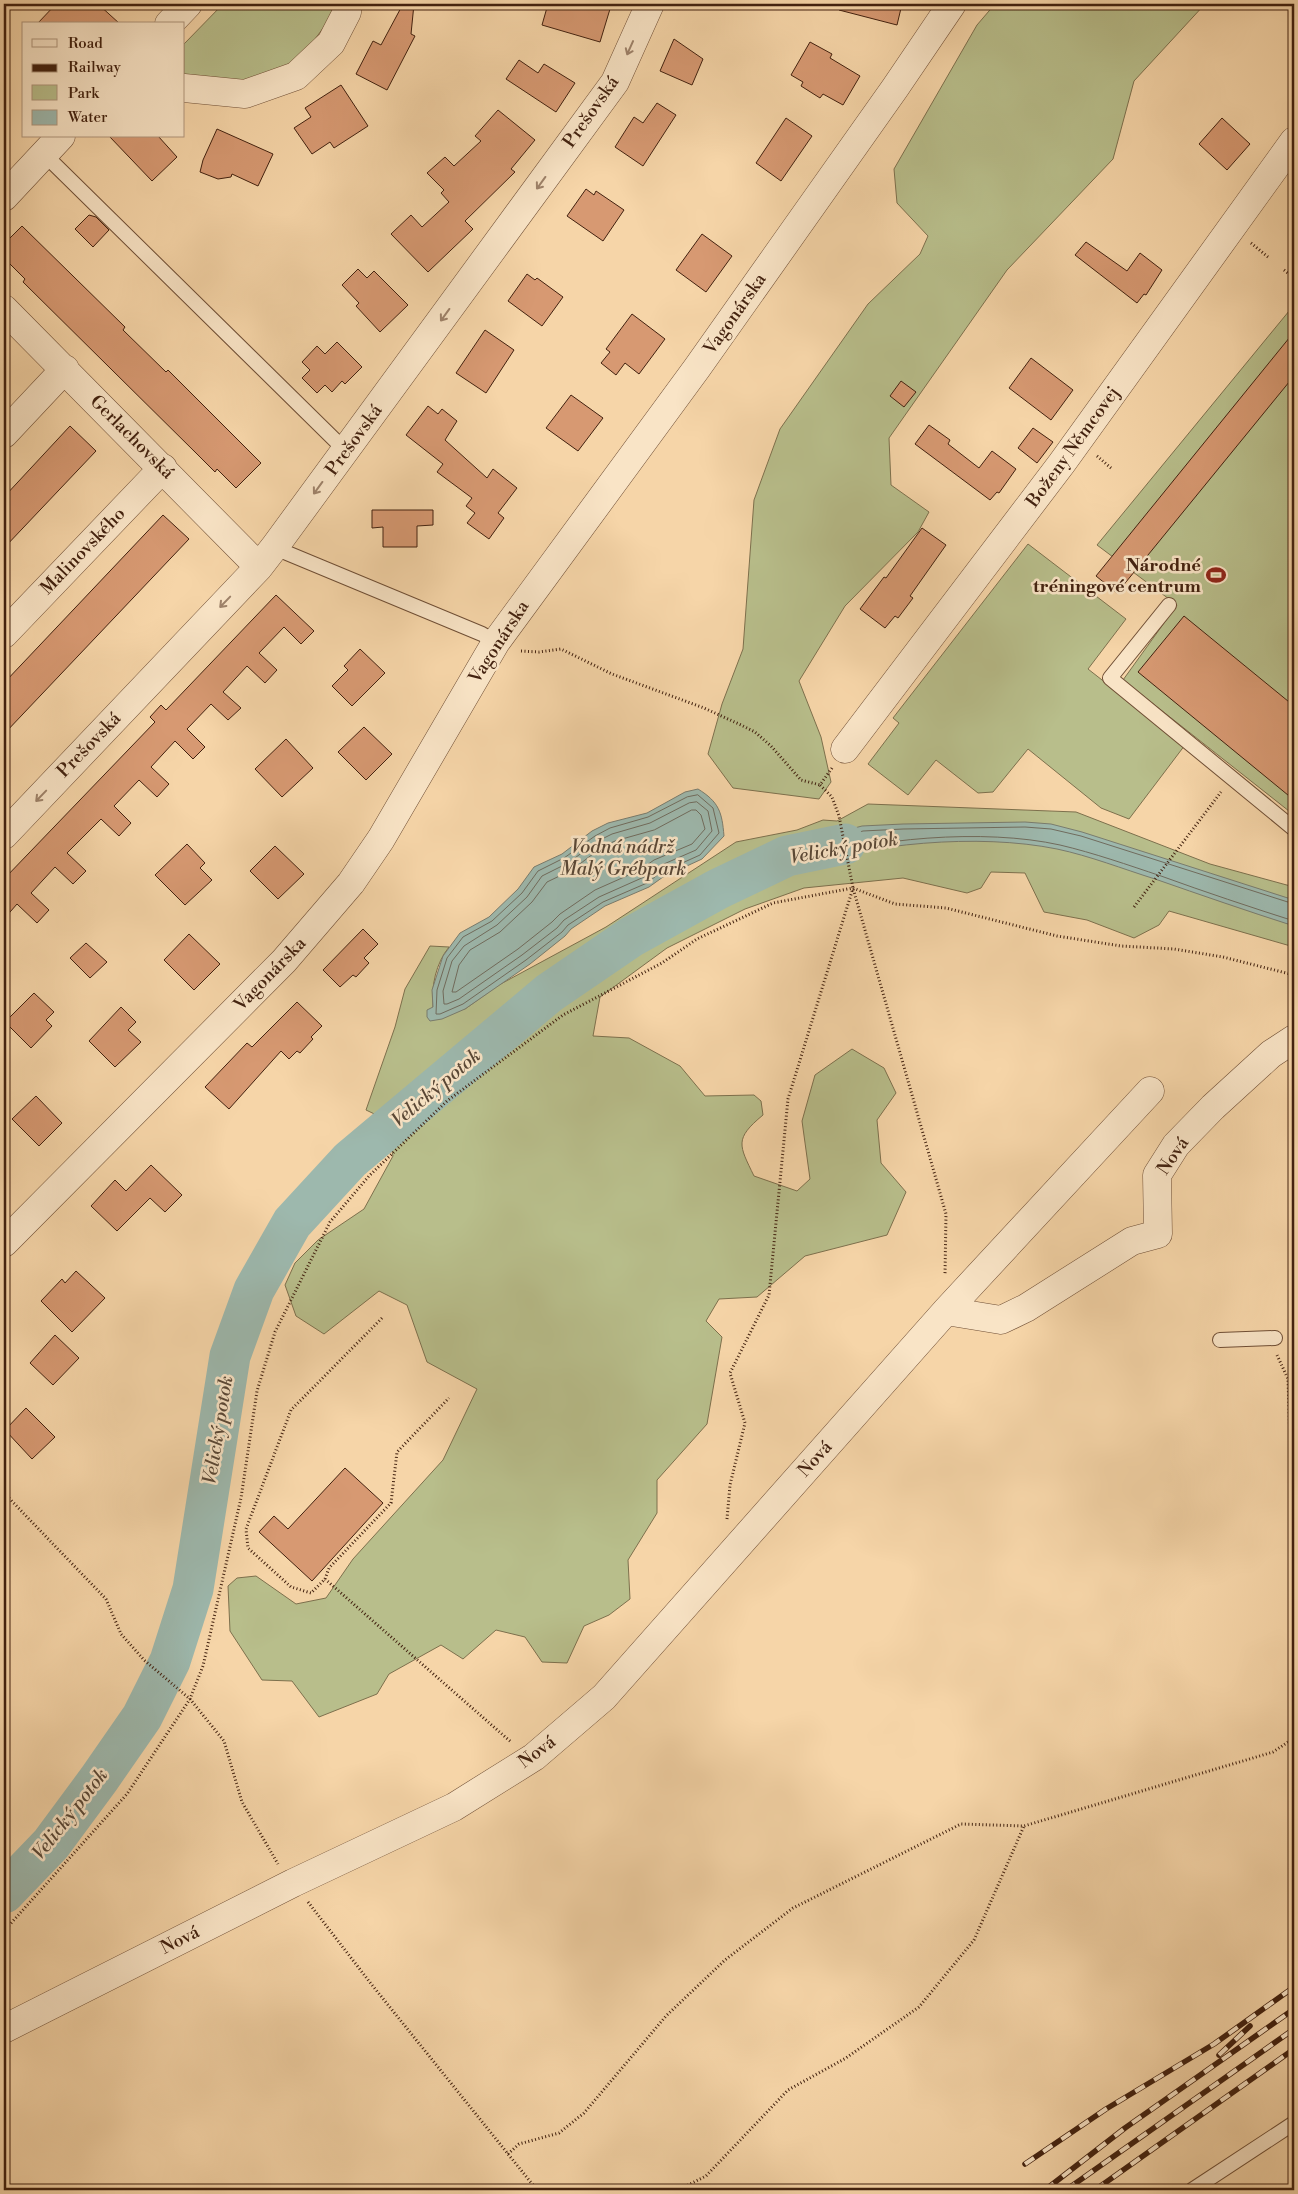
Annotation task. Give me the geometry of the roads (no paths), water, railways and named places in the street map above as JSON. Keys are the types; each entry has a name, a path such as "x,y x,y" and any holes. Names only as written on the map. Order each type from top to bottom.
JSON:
{"street":[{"path":"171,22 188,4"},
{"path":"185,88 245,94 296,76 331,43 347,12 348,4"},
{"name":"Prešovská","path":"4,835 259,567 614,82 650,4"},
{"name":"Vagonárska","path":"4,1243 284,961 352,883 506,646 697,368 895,88 952,4"},
{"path":"4,197 53,145"},
{"name":"Boženy Němcovej","path":"845,749 1062,463 1292,149"},
{"name":"Gerlachovská","path":"4,309 259,567"},
{"path":"4,434 65,369"},
{"name":"Malinovského","path":"4,634 163,468"},
{"name":"Nová","path":"946,1311 1001,1320 1026,1308 1132,1241 1158,1234 1157,1176 1176,1145 1213,1107 1271,1054 1294,1038"},
{"name":"Nová","path":"4,2029 293,1882 454,1807 534,1757 604,1697 946,1311 1150,1091"}],"lane":[{"path":"53,145 346,450"},
{"path":"276,545 287,553 482,634 506,646"},
{"path":"1169,605 1110,678 1294,829"},
{"path":"1220,1340 1275,1338"},
{"path":"1192,2190 1294,2123"}],"water":[{"name":"Vodná nádrž Malý Grébpark","path":"698,789 711,798 718,808 724,836 702,859 663,877 649,887 605,906 571,929 530,964 465,1009 442,1019 430,1021 427,1017 427,1010 433,1007 432,990 443,956 460,933 489,917 518,889 534,867 562,854 592,831 608,823 647,813 685,792"},
{"path":"1025,822 1051,824 1082,832 1294,900 1294,926 1094,859 1057,849 1026,844 959,841 924,843 855,853 792,869 786,850 862,826"}],"waterway":[{"name":"Velický potok","path":"4,1893 51,1844 99,1779 142,1717 170,1661 193,1589 230,1356 254,1290 292,1223 350,1160 549,993 631,937 718,889 787,856 845,844"}],"railway":[{"path":"1025,2164 1106,2109 1214,2044 1294,1987"},
{"path":"1045,2190 1125,2128 1294,2009"},
{"path":"1219,2055 1250,2026"},
{"path":"1066,2190 1294,2029"},
{"path":"1095,2190 1294,2049"}],"place":[{"name":"Národné tréningové centrum","path":"1216,575"}]}
